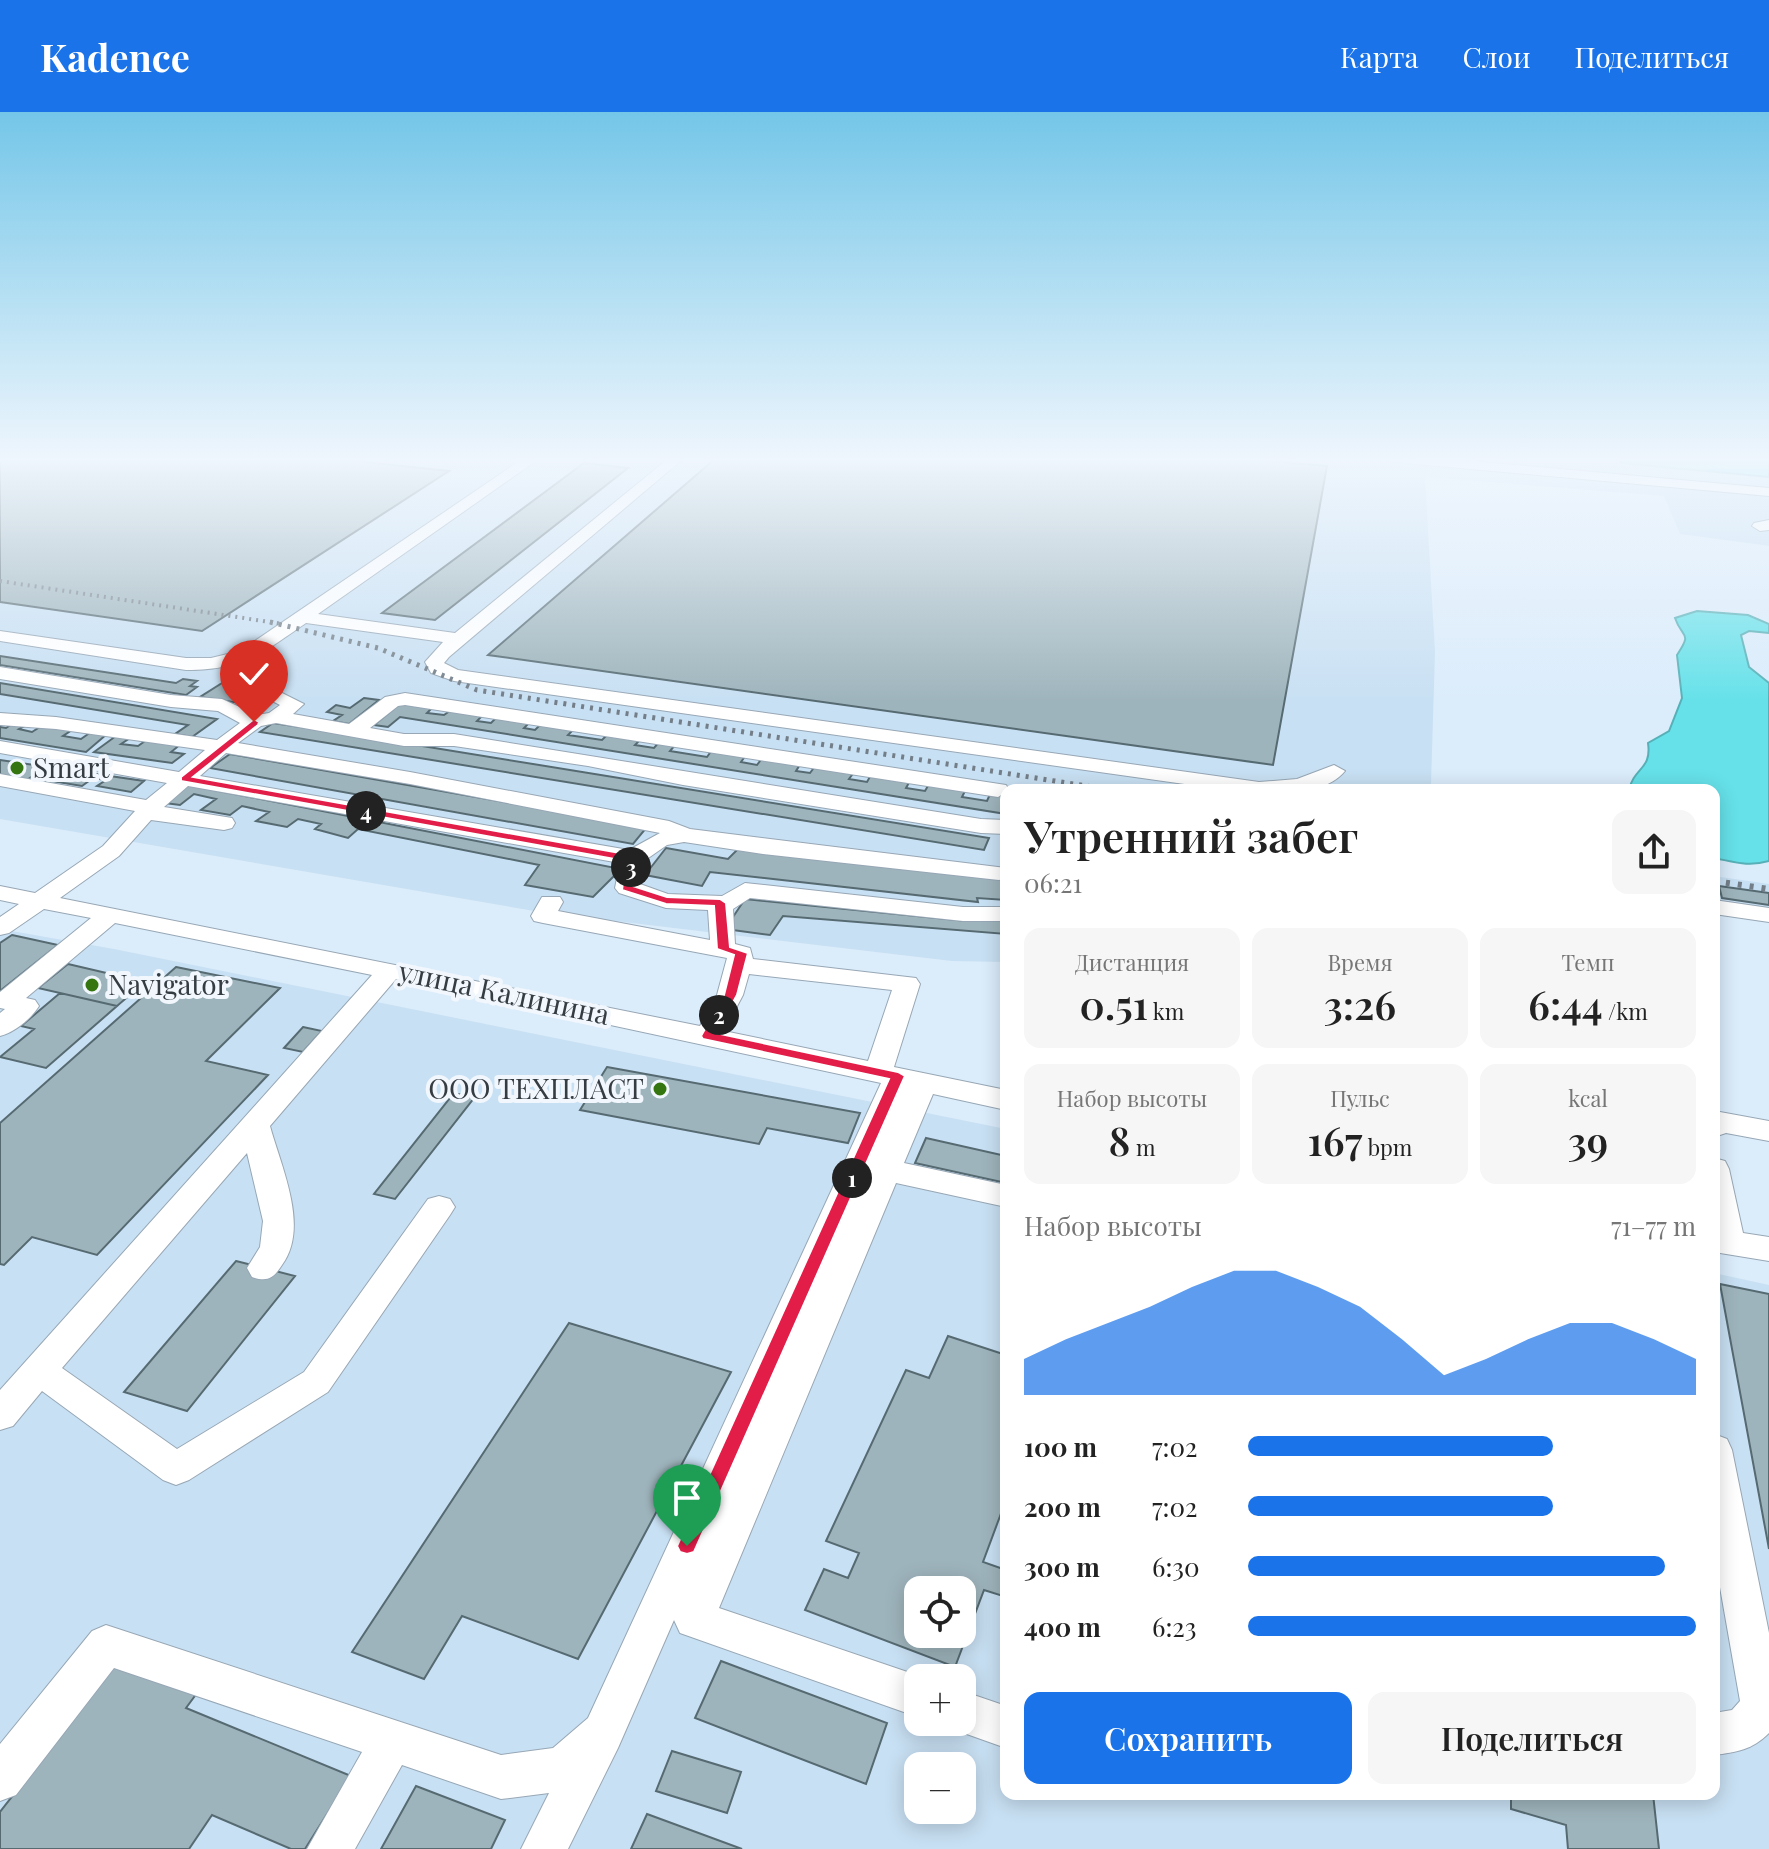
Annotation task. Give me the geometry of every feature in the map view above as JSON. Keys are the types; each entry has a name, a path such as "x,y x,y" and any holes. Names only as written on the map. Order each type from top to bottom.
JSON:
{"street":[{"path":"0,636 186,664 211,664 247,655 415,539"},
{"path":"579,539 458,639 434,662 438,669 454,675 1231,784"},
{"path":"302,617 458,639"},
{"path":"0,673 171,701 222,705 254,722"},
{"path":"0,928 111,851 148,810 233,737 254,722 276,717 294,704 259,689 269,680"},
{"path":"353,731 392,701 405,699 998,790"},
{"path":"276,717 404,740 454,740 588,760 746,789 1000,827"},
{"path":"0,719 32,719 82,729 225,746 669,828 684,835 763,847 999,873"},
{"path":"0,747 633,858 660,840 684,835"},
{"path":"1306,784 1334,771"},
{"path":"0,780 224,823"},
{"path":"633,858 627,888 666,901 728,903 745,890 963,914 1000,914"},
{"name":"улица Калинина","path":"0,893 390,970 1000,1099"},
{"path":"551,902 543,916 731,957 907,984 900,1077 887,1170 694,1619 904,1691"},
{"path":"708,1036 730,995 731,957 720,903"},
{"path":"1720,908 1769,915"},
{"path":"0,1027 26,1006 6,1001 111,914"},
{"path":"0,1415 390,970"},
{"path":"544,1849 603,1733 900,1077"},
{"path":"1720,1122 1769,1131"},
{"path":"255,1124 279,1221 276,1250 263,1268"},
{"path":"887,1170 1000,1195"},
{"path":"39,1370 176,1469 316,1382 439,1207"},
{"path":"1721,1241 1769,1249"},
{"path":"1720,1482 1763,1709 1742,1730 1720,1733"},
{"path":"0,1779 106,1645 501,1777 563,1769 603,1733"},
{"path":"976,1717 1000,1725"},
{"path":"330,1849 392,1741"}],"shaded area":[{"path":"0,539 1429,539 1435,652 1431,784 1000,784 1000,962 952,961 540,912 0,819"},
{"path":"1718,539 1769,539 1769,546"},
{"path":"1720,877 1769,884 1769,922 1720,914"},
{"path":"0,929 114,949 1000,1128 1000,1800 1720,1800 1720,1274 1769,1285 1769,1849 0,1849"}],"water":[{"path":"1697,611 1748,615 1769,624 1769,633 1749,631 1741,635 1749,667 1769,683 1769,861 1748,864 1720,859 1720,784 1630,784 1645,764 1648,743 1669,731 1682,698 1677,655 1685,635 1675,618"}],"building":[{"path":"0,539 344,539 202,631 0,602"},
{"path":"482,539 538,539 435,620 382,613"},
{"path":"622,539 1314,539 1273,765 488,655"},
{"path":"0,656 176,683 183,679 197,681 190,686 197,687 186,695 0,665"},
{"path":"253,674 269,677 245,694 257,695 246,704 200,697 230,678 245,680"},
{"path":"0,683 217,719 192,737 175,734 188,725 0,694"},
{"path":"364,698 379,700 349,724 333,721 342,715 327,712 336,705 350,708"},
{"path":"402,702 433,707 427,713 444,715 451,710 483,715 477,721 491,723 498,716 531,721 524,728 535,730 541,724 574,729 568,735 602,740 608,734 641,739 635,745 654,748 660,741 676,744 670,751 707,757 712,750 746,755 741,762 757,765 763,757 801,763 796,771 810,773 816,765 855,771 849,779 867,782 872,773 911,779 906,788 925,791 929,784 966,789 962,797 987,801 991,792 1000,794 1000,813 400,717 388,727 374,725"},
{"path":"18,720 32,722 19,729 32,732 43,725 75,728 63,736 81,739 91,732 107,734 86,752 0,738 0,727 6,728"},
{"path":"273,723 989,838 984,850 260,732"},
{"path":"116,736 130,738 121,744 138,746 148,739 181,744 171,752 184,754 172,763 94,752"},
{"path":"230,754 647,827 633,844 210,768"},
{"path":"0,760 144,781 131,792 97,786 106,780 93,778 82,786 39,779 46,774 38,772 23,783 0,779"},
{"path":"188,785 621,869 593,897 525,885 539,865 358,829 348,838 315,829 321,824 298,819 287,827 256,821 269,812 242,806 230,815 201,810 216,799 194,794 180,805 165,803"},
{"path":"666,848 728,859 738,849 1000,878 1000,900 977,898 978,902 710,872 702,886 645,875"},
{"path":"1720,886 1769,893 1769,905 1722,898"},
{"path":"745,899 967,921 1000,920 1000,934 783,916 770,935 725,929"},
{"path":"12,935 58,945 0,991 0,943"},
{"name":"Navigator","path":"68,964 145,982 117,1006 38,988"},
{"path":"176,967 280,988 206,1061 268,1075 97,1255 32,1237 4,1265 0,1264 0,1123"},
{"path":"60,993 117,1006 46,1068 0,1057 34,1029 21,1026"},
{"path":"303,1027 322,1031 303,1052 284,1048"},
{"name":"ООО ТЕХПЛАСТ","path":"607,1067 860,1113 848,1143 767,1128 759,1144 580,1110"},
{"path":"454,1093 474,1098 395,1199 374,1194"},
{"path":"926,1138 1000,1155 1000,1182 915,1163"},
{"path":"236,1261 295,1276 187,1411 124,1392"},
{"path":"1720,1284 1769,1294 1769,1549"},
{"path":"569,1323 731,1372 578,1659 462,1616 424,1679 352,1652"},
{"path":"948,1336 1000,1353 1000,1516 983,1562 1000,1568 1000,1595 984,1590 976,1611 976,1576 904,1576 904,1648 805,1610 824,1569 848,1578 859,1553 826,1541 906,1370 929,1378"},
{"path":"905,1648 962,1648 956,1664 947,1664"},
{"path":"121,1657 200,1689 186,1708 351,1776 305,1849 291,1849 212,1815 189,1849 0,1849 0,1812"},
{"path":"721,1661 887,1723 866,1784 695,1718"},
{"path":"672,1751 741,1772 727,1813 656,1791"},
{"path":"416,1786 505,1820 491,1849 381,1849"},
{"path":"1511,1800 1654,1800 1659,1849 1568,1849 1566,1825 1511,1809"},
{"path":"647,1814 742,1849 631,1849"}],"railway":[{"path":"0,581 270,622"},
{"path":"270,622 283,624"},
{"path":"270,622 378,648 477,690 1074,784"},
{"path":"1720,882 1769,889"}],"place":[{"name":"Smart","path":"17,768"},
{"name":"Navigator","path":"92,985"},
{"name":"ООО ТЕХПЛАСТ","path":"660,1089"}],"route":[{"path":"254,722 185,779 633,858 627,888 666,901 720,903 723,949 741,953 730,995 708,1036 898,1076 687,1546"}]}
